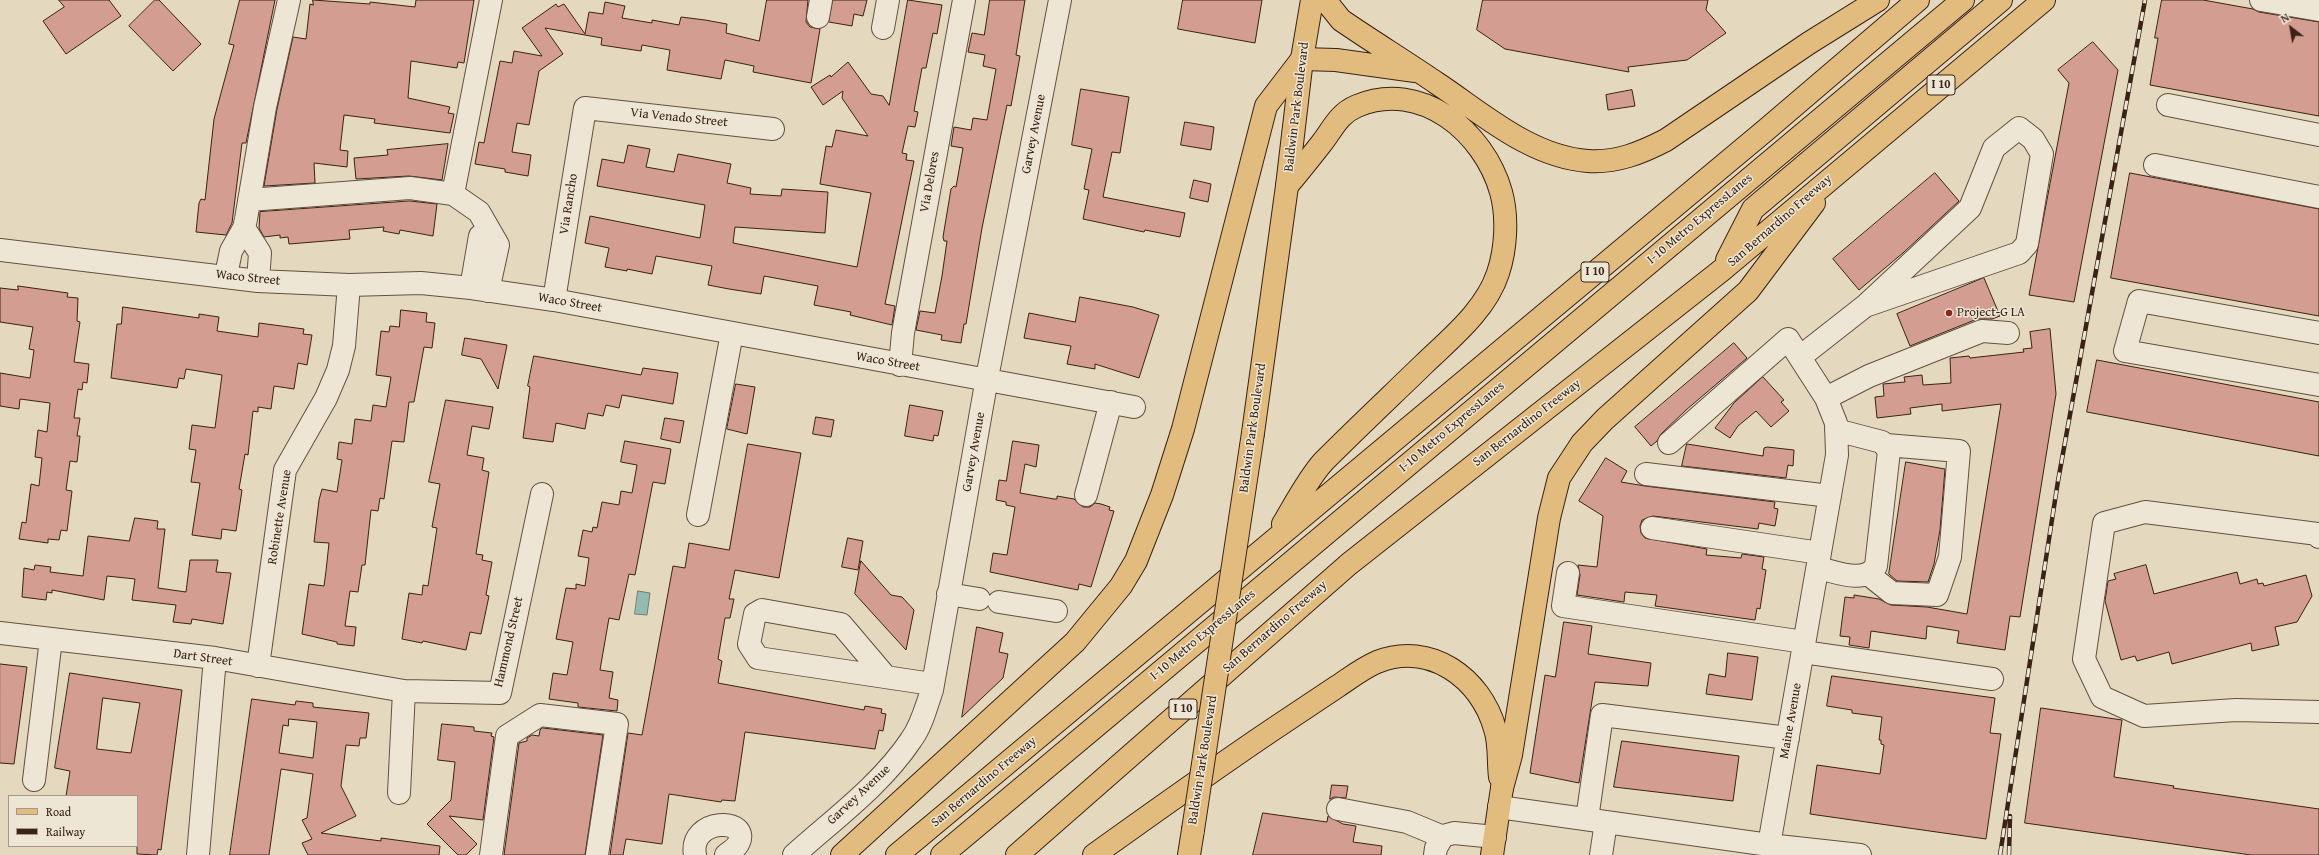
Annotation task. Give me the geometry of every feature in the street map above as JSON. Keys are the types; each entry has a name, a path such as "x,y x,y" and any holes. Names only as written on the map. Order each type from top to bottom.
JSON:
{"main road":[{"name":"Baldwin Park Boulevard","path":"1189,855 1253,433 1287,186 1302,59 1312,0"},
{"path":"1325,0 1341,20 1415,71 1509,131 1558,156 1588,161 1617,159 1644,152 1690,126 1809,43 1878,0"},
{"name":"San Bernardino Freeway","path":"897,855 1767,129 1918,0"},
{"name":"I-10 Metro ExpressLanes","path":"942,855 1963,0"},
{"name":"I-10 Metro ExpressLanes","path":"1722,270 1753,209 2000,0"},
{"name":"San Bernardino Freeway","path":"1017,855 1349,564 1722,270 1838,171 2044,0"},
{"path":"842,855 1075,642 1121,586 1136,561 1162,495 1183,429 1266,106 1302,59 1336,60 1415,71"},
{"path":"1271,542 1322,463 1461,329 1486,297 1498,274 1504,246 1504,222 1501,193 1491,167 1476,144 1451,119 1427,105 1395,99 1378,100 1356,106 1331,126 1323,142 1287,186"},
{"path":"1493,846 1501,798 1511,755 1549,518 1559,478 1582,443 1605,419 1748,291 1838,171"},
{"path":"1094,855 1242,750 1356,674 1377,662 1399,657 1423,657 1440,662 1452,668 1474,687 1484,700 1496,730 1501,798"}],"street":[{"path":"226,275 231,251 244,228 265,107 289,0"},
{"path":"454,194 491,0"},
{"path":"883,28 888,0"},
{"name":"Via Delores","path":"900,365 903,333 964,0"},
{"name":"Garvey Avenue","path":"794,855 880,778 912,740 922,722 932,684 987,378 1060,0"},
{"path":"2261,0 2319,10"},
{"path":"2168,106 2319,134"},
{"name":"Via Venado Street","path":"585,108 773,129"},
{"name":"Via Rancho","path":"554,300 585,108"},
{"path":"1800,357 1865,306 1970,208 1994,148 2019,128 2033,139 2042,154 2026,244 2018,253 1865,306"},
{"path":"2155,165 2319,197"},
{"path":"249,200 410,188 454,194 479,212 488,230 480,236 479,289"},
{"path":"244,228 260,253 258,281"},
{"name":"Waco Street","path":"0,250 226,275 258,281 349,285 421,283 479,289 554,300 900,365 987,378 1134,407"},
{"name":"Robinette Avenue","path":"258,666 285,470 326,398 338,370 344,346 349,285"},
{"path":"2319,334 2139,301 2125,351 2319,385"},
{"path":"1826,398 1869,376 1982,331 2008,333"},
{"path":"698,515 732,333"},
{"name":"Maine Avenue","path":"1669,443 1788,339 1826,398 1836,430 1837,455 1769,845"},
{"path":"1086,495 1111,402"},
{"path":"1836,430 1886,445 1959,451 1950,557 1937,595 1892,593 1868,574"},
{"path":"1652,528 1819,560 1863,577 1873,571 1876,566 1889,451 1886,445"},
{"path":"1646,474 1830,496"},
{"name":"Hammond Street","path":"404,691 500,693 542,494"},
{"path":"2319,537 2318,534 2145,512 2104,523 2084,659 2102,697 2144,716 2236,710 2319,712"},
{"path":"1568,573 1563,606 1992,679"},
{"path":"948,594 1056,611"},
{"path":"886,677 842,624 762,610 755,614 749,644 758,658 932,684"},
{"name":"Dart Street","path":"0,633 215,658 404,691"},
{"path":"34,780 51,639"},
{"path":"198,855 215,658"},
{"path":"399,793 404,691"},
{"path":"491,855 507,736 540,715 617,724 597,855"},
{"path":"1601,855 1596,821 1602,716 1788,738"},
{"path":"1501,798 1596,821 1769,845 1860,855"},
{"path":"1338,809 1407,822 1439,846 1454,833 1493,846"},
{"path":"695,855 696,840 712,825 722,824 731,825 740,835 738,844 726,855"}],"water":[{"path":"638,591 650,593 647,615 635,614"}],"building":[{"path":"59,0 109,0 121,16 66,54 43,21 64,7"},
{"path":"155,0 159,0 201,44 173,71 129,26"},
{"path":"240,0 275,0 246,143 242,143 232,223 226,235 196,232 199,203 201,199 205,200 214,119 234,45 229,44"},
{"path":"313,0 370,4 370,2 415,7 416,0 474,0 464,63 458,62 457,68 411,61 408,98 450,107 448,113 454,114 450,133 374,123 375,119 344,115 340,150 348,151 347,167 314,163 315,183 264,186 277,109 293,37 306,39 310,4 313,5"},
{"path":"767,0 808,0 806,22 810,27 820,29 811,83 753,72 754,66 725,60 721,79 667,70 670,50 642,45 641,51 601,45 602,38 545,28 563,54 539,71 529,125 517,123 512,152 531,155 528,176 505,172 505,169 475,164 479,142 484,143 500,61 512,63 514,51 542,56 522,28 556,4 558,7 564,4 585,34 589,12 603,14 605,2 625,6 622,18 652,23 652,20 679,25 681,17 705,20 727,24 726,33 759,41"},
{"path":"833,0 867,0 863,16 854,14 852,26 829,22"},
{"path":"908,0 942,5 937,34 933,33 926,68 922,68 914,111 918,112 915,127 908,126 902,153 907,154 906,160 914,161 885,304 895,306 892,325 850,315 851,312 814,305 818,286 764,276 761,294 729,289 708,285 712,266 656,256 652,274 627,269 627,271 605,267 609,248 585,243 590,216 700,238 705,205 597,186 602,159 624,163 628,145 650,149 646,167 674,172 678,154 731,164 727,183 751,188 750,194 781,196 782,189 828,192 825,233 735,227 733,243 857,267 871,193 820,184 826,146 832,147 836,130 868,136 842,98 843,91 823,105 811,87 830,75 831,77 848,62 871,94 883,96 889,105"},
{"path":"990,0 1025,0 1016,55 1020,56 1011,106 1007,105 982,228 966,324 964,324 961,343 941,340 942,335 916,330 920,311 935,313 942,276 947,241 944,241 943,237 951,189 954,186 956,187 963,148 951,146 954,127 971,130 973,118 987,120 996,69 983,66 985,55 968,52 972,33 984,35"},
{"path":"1183,0 1262,0 1255,43 1178,29"},
{"path":"1483,0 1708,0 1706,10 1726,33 1687,60 1628,67 1629,72 1505,49 1477,30"},
{"path":"2162,0 2203,0 2253,9 2259,12 2319,22 2319,116 2150,85 2158,38 2155,38"},
{"path":"2093,42 2118,70 2074,302 2029,295 2069,83 2058,70"},
{"path":"1081,89 1129,97 1120,153 1112,152 1103,197 1185,213 1180,237 1145,230 1144,232 1083,219 1089,190 1084,189 1092,149 1072,145"},
{"path":"1632,90 1635,106 1608,110 1606,95"},
{"path":"1185,122 1214,127 1211,150 1181,145"},
{"path":"448,144 442,180 409,176 356,179 354,158 388,155 387,150"},
{"path":"1935,173 1959,201 1904,252 1859,290 1833,259"},
{"path":"2130,173 2319,209 2319,316 2111,278"},
{"path":"1194,180 1211,184 1208,202 1190,198"},
{"path":"410,201 437,204 433,236 400,230 399,234 383,231 384,227 349,230 350,239 289,244 288,237 280,238 280,235 264,237 259,228 260,212"},
{"path":"1984,278 2000,316 1992,319 1977,319 1910,346 1897,314"},
{"path":"18,286 68,293 67,297 78,298 77,321 80,322 74,362 89,364 87,383 83,382 82,390 78,389 74,418 80,418 77,436 80,436 77,462 70,461 66,490 72,491 67,531 61,530 59,540 48,539 48,543 19,539 22,522 26,523 31,484 39,486 42,458 35,457 38,430 47,432 50,403 20,399 19,409 0,406 0,373 30,378 34,350 29,349 33,327 0,322 0,288 18,290"},
{"path":"1080,297 1133,307 1159,315 1139,378 1095,364 1095,369 1067,364 1071,346 1024,338 1029,313 1075,322"},
{"path":"123,307 199,318 199,314 219,317 217,331 258,337 259,323 304,329 303,334 312,335 307,365 298,363 294,389 274,386 271,409 258,407 258,412 253,411 248,455 245,454 239,489 242,490 236,531 222,529 221,539 192,535 200,483 191,482 196,450 189,449 192,425 215,428 222,375 186,369 184,379 179,378 177,388 111,378 117,324 121,324"},
{"path":"401,310 427,313 426,322 435,323 432,348 424,347 414,402 409,402 404,442 392,441 384,499 380,498 378,511 371,510 365,565 362,565 358,592 350,591 345,626 356,627 354,646 337,644 337,642 302,634 309,584 324,586 326,571 329,543 314,542 319,500 322,489 337,492 342,460 337,459 339,442 352,444 355,419 371,421 373,405 386,407 391,377 376,375 381,331 389,332 390,326 399,327"},
{"path":"2050,329 2056,394 2020,617 2010,616 2005,650 1957,643 1959,631 1927,626 1926,639 1871,631 1869,648 1849,645 1850,637 1840,636 1845,597 1854,598 1854,595 1879,599 1891,605 1927,607 1967,614 2001,404 1942,411 1942,404 1910,408 1911,414 1877,418 1875,397 1884,396 1883,384 1905,382 1904,377 1922,375 1923,385 1951,383 1950,358 1969,356 1970,358 2024,352 2023,349 2032,348 2030,332"},
{"path":"465,338 507,345 498,389 481,359 462,355"},
{"path":"1734,343 1747,358 1686,410 1651,446 1635,427"},
{"path":"534,356 641,375 643,368 678,373 673,404 622,395 619,408 606,405 603,416 588,413 585,429 556,423 553,442 523,438 530,387 528,386"},
{"path":"2097,360 2319,402 2319,456 2087,412"},
{"path":"1763,377 1784,400 1781,402 1789,411 1771,427 1756,411 1738,426 1730,438 1715,428 1734,403"},
{"path":"736,384 755,387 747,434 727,429"},
{"path":"446,400 493,407 489,429 472,426 467,455 484,458 482,470 489,472 476,554 483,555 482,560 492,562 486,595 489,596 481,634 470,632 466,650 423,641 422,643 402,639 409,593 422,595 423,585 428,586 437,528 432,527 440,484 429,482"},
{"path":"910,405 943,411 938,436 934,435 933,441 905,436"},
{"path":"816,417 834,420 831,437 813,434"},
{"path":"665,418 684,421 680,443 661,439"},
{"path":"625,441 671,449 665,484 653,482 635,575 629,574 619,620 609,618 600,670 613,672 609,698 618,700 617,711 578,707 578,703 549,699 553,673 567,675 573,642 556,639 566,588 576,589 576,584 585,586 589,558 578,556 583,530 592,532 593,527 597,528 602,502 619,505 621,491 632,493 637,465 621,462"},
{"path":"1013,441 1039,445 1036,467 1025,464 1020,493 1054,499 1057,499 1057,496 1074,499 1083,507 1090,507 1095,503 1101,504 1110,507 1109,510 1114,511 1091,587 1079,584 1078,590 990,572 993,553 1007,555 1015,507 1006,505 1006,502 996,500 999,480 1006,481"},
{"path":"748,444 801,453 779,578 735,570 729,599 734,599 730,618 725,618 718,659 722,661 718,683 864,710 865,706 882,709 881,713 886,714 883,731 879,730 875,749 745,732 735,801 722,800 721,802 669,794 662,844 626,839 623,855 610,855 628,733 642,735 673,566 685,568 689,543 729,550"},
{"path":"1687,444 1763,456 1764,448 1767,447 1794,450 1793,466 1788,465 1786,478 1682,466"},
{"path":"1606,458 1627,471 1621,482 1775,502 1774,508 1778,509 1775,526 1759,523 1758,529 1653,516 1642,520 1640,526 1641,533 1645,538 1707,549 1706,555 1741,558 1742,554 1764,557 1762,569 1766,570 1760,609 1757,608 1755,620 1655,606 1657,595 1625,592 1624,602 1577,595 1580,575 1578,565 1597,567 1603,516 1579,501"},
{"path":"1906,462 1945,469 1940,530 1934,564 1928,582 1897,581 1889,574"},
{"path":"135,518 158,521 157,529 165,529 158,588 186,592 190,560 218,560 216,572 231,573 223,624 192,619 191,624 173,622 176,605 132,600 135,579 107,576 104,600 52,590 52,593 47,592 46,600 22,597 24,568 34,570 35,565 51,567 50,572 83,576 88,536 129,541"},
{"path":"848,538 863,541 858,570 842,567"},
{"path":"861,561 891,595 902,597 914,610 906,650 855,594"},
{"path":"2146,565 2154,594 2237,572 2240,584 2257,579 2258,584 2263,583 2264,586 2306,575 2312,596 2297,622 2275,627 2279,645 2252,651 2251,643 2172,664 2169,652 2137,661 2135,656 2121,660 2105,601 2108,581 2116,579 2114,574"},
{"path":"1564,622 1592,626 1588,654 1651,663 1648,686 1595,682 1579,783 1530,773 1545,675 1555,677"},
{"path":"977,627 1003,633 999,652 1008,654 1003,678 962,717"},
{"path":"1728,653 1758,657 1752,700 1706,694 1709,674 1725,677"},
{"path":"0,664 27,667 14,764 0,763"},
{"path":"70,673 182,690 161,850 158,849 157,855 137,854 138,795 66,795 70,771 55,768","holes":["103,698 140,703 131,753 97,749"]},
{"path":"1832,676 1995,698 1990,733 2001,734 1986,839 1810,814 1817,765 1880,774 1884,745 1881,744 1881,740 1879,740 1882,717 1852,713 1852,710 1827,706"},
{"path":"252,699 295,705 296,701 313,703 313,707 369,713 366,738 360,738 359,746 346,745 341,786 356,816 321,833 381,841 381,838 440,846 439,855 308,855 302,843 312,839 302,820 307,818 313,774 281,769 269,855 230,855","holes":["289,719 317,722 313,758 279,753 283,725 288,726"]},
{"path":"2041,708 2122,720 2114,777 2174,786 2173,788 2319,809 2319,855 2251,855 2025,823"},
{"path":"442,724 474,727 474,731 492,733 491,736 494,737 483,820 449,816 477,844 466,855 458,855 427,824 451,800 455,762 438,760"},
{"path":"543,728 603,735 585,855 504,855 519,743 527,741 527,738 532,735 539,736 540,730"},
{"path":"1622,741 1739,756 1733,801 1614,787"},
{"path":"1332,785 1348,786 1346,798 1334,797 1330,799"},
{"path":"1263,813 1327,822 1328,816 1343,824 1356,826 1353,842 1382,846 1381,855 1253,855"}],"railway":[{"path":"2000,855 2058,481 2145,0"},
{"path":"2009,855 2010,816"}],"place":[{"name":"Project-G LA","path":"1949,313"}]}
